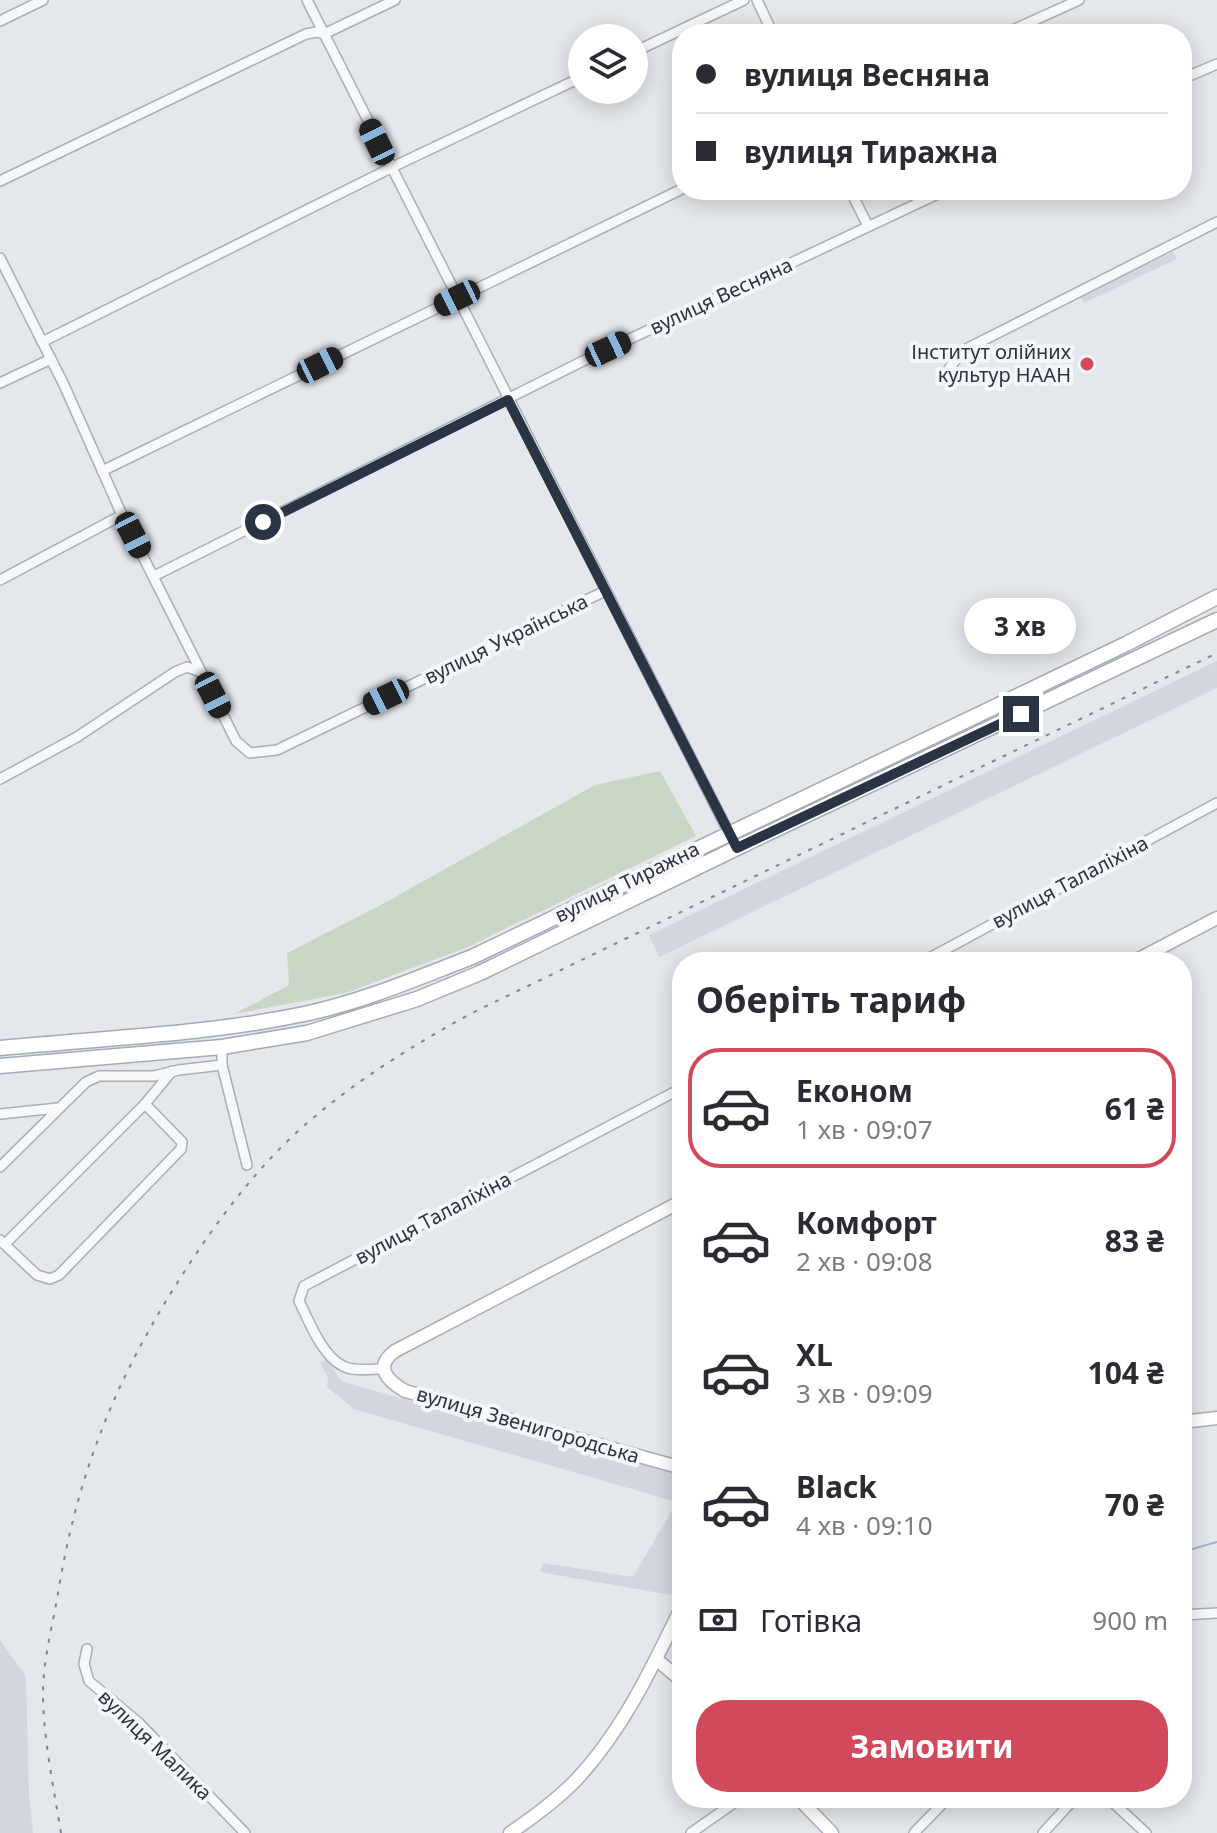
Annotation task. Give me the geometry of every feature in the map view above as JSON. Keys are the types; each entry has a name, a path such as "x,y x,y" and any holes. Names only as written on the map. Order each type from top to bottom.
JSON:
{"main road":[{"name":"вулиця Тиражна","path":"0,1048 222,1028 304,1014 347,1003 472,957 1126,644 1217,597"},
{"name":"вулиця Тиражна","path":"0,1066 222,1047 307,1033 417,999 480,973 1217,620"},
{"path":"222,1028 222,1047"}],"street":[{"path":"0,21 43,0"},
{"path":"307,0 737,848"},
{"path":"0,181 306,34 324,34 395,0"},
{"path":"693,24 744,0"},
{"path":"757,0 768,24"},
{"path":"1026,24 1079,0"},
{"path":"648,45 672,34"},
{"path":"1192,75 1217,64"},
{"path":"42,342 568,84"},
{"path":"102,471 672,194"},
{"path":"855,200 868,226"},
{"name":"вулиця Весняна","path":"154,576 583,361 924,200"},
{"path":"949,376 949,369 962,351 1217,222"},
{"path":"0,258 51,359 122,515 201,672"},
{"path":"0,383 51,359"},
{"path":"0,580 122,515"},
{"name":"вулиця Українська","path":"201,672 236,741 250,753 277,750 605,591"},
{"path":"0,779 77,737 175,672 187,667 201,672"},
{"name":"вулиця Талаліхіна","path":"941,952 1217,803"},
{"path":"1152,952 1217,918"},
{"path":"222,1047 222,1065 247,1165"},
{"path":"0,1167 86,1082 99,1076 154,1076 222,1065"},
{"path":"145,1104 182,1142 181,1149 59,1275 50,1279 37,1275 2,1242 145,1104 172,1071"},
{"name":"вулиця Талаліхіна","path":"383,1369 348,1368 333,1359 299,1301 304,1286 672,1093"},
{"path":"0,1114 58,1108"},
{"path":"383,1369 388,1356 395,1351 672,1206"},
{"name":"вулиця Звенигородська","path":"383,1369 385,1377 405,1391 672,1465"},
{"path":"1192,1421 1217,1418"},
{"path":"1192,1614 1217,1613"},
{"path":"510,1833 576,1780 612,1735 672,1626"},
{"name":"вулиця Малика","path":"87,1649 84,1664 89,1681 139,1723 245,1833"},
{"path":"656,1659 672,1673"},
{"path":"691,1833 725,1808"},
{"path":"808,1808 832,1833"},
{"path":"914,1833 938,1808"},
{"path":"1043,1833 1066,1808"},
{"path":"1119,1808 1146,1833"}],"shaded area":[{"path":"1173,252 1177,259 1084,303 1080,296"},
{"path":"1217,661 1217,688 659,957 649,935"},
{"path":"327,1359 341,1381 553,1442 672,1472 672,1501 354,1409 327,1387 328,1377 320,1363"},
{"path":"672,1511 672,1595 540,1572 543,1563 633,1577"},
{"path":"0,1640 26,1677 33,1833 0,1833"}],"green space":[{"path":"660,771 696,836 468,947 346,993 234,1014 289,985 287,953 379,906 595,785"}],"waterway":[{"path":"1192,1549 1217,1542"}],"railway":[{"path":"61,1833 46,1742 44,1676 68,1542 91,1458 124,1379 165,1302 226,1211 282,1147 317,1114 359,1082 472,1013 1217,653"}],"place":[{"name":"Інститут олійних культур НААН","path":"1087,364"}],"route":[{"path":"263,522 508,400 737,848 1021,714"}]}
